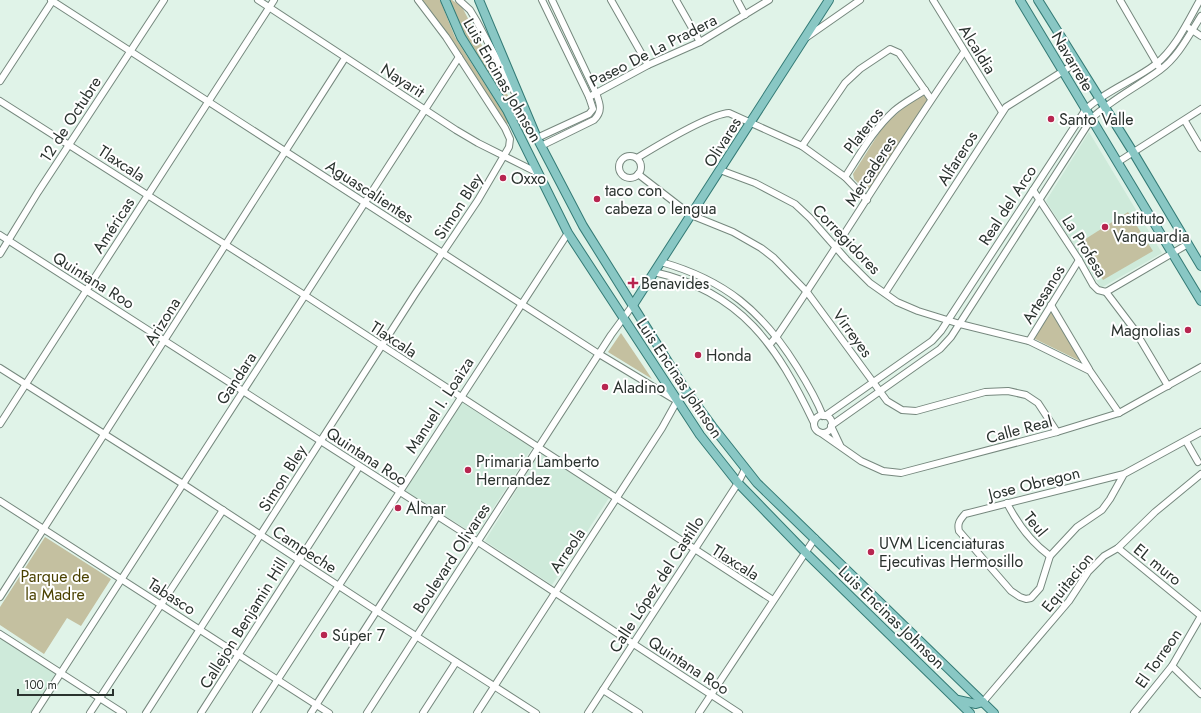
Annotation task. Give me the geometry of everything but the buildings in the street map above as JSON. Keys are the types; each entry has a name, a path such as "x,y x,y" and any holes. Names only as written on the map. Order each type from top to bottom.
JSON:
{"main road":[{"name":"Luis Encinas Johnson","path":"444,0 461,37 507,110 568,233 700,435 738,483 805,552 970,713"},
{"name":"Luis Encinas Johnson","path":"479,0 537,138 582,226 685,389 745,469 758,483 994,713"},
{"name":"Olivares","path":"633,305 830,0"},
{"name":"Navarrete","path":"1020,0 1201,301"},
{"name":"Navarrete","path":"1038,0 1133,152 1201,266"},
{"path":"700,435 712,426"},
{"path":"955,698 965,703 976,704 983,702"}],"street":[{"name":"Aguascalientes","path":"52,0 443,254 599,354 677,401"},
{"path":"0,81 52,0"},
{"name":"12 de Octubre","path":"0,254 164,0"},
{"name":"Nayarit","path":"258,0 345,58 478,143 538,173"},
{"name":"Américas","path":"0,424 274,0"},
{"path":"418,0 459,57 510,139 505,156"},
{"path":"459,0 470,10 476,20 531,124"},
{"path":"542,0 589,97"},
{"path":"541,146 594,120 600,113 601,109 596,93 552,0"},
{"path":"611,0 648,66"},
{"path":"676,0 700,42"},
{"path":"737,0 746,15"},
{"name":"Paseo De La Pradera","path":"537,138 589,114 593,109 589,97 648,66 700,42 769,0"},
{"path":"807,37 860,0"},
{"name":"Alcaldia","path":"933,0 1002,112"},
{"path":"1120,0 1156,64 1161,70"},
{"name":"Real del Arco","path":"824,416 874,383 932,341 949,321 1086,109 1098,98 1156,64 1185,26 1200,0"},
{"name":"Real del Arco","path":"832,426 879,391 940,349 960,324 1092,118 1104,107 1161,70 1170,61 1201,16"},
{"path":"1185,26 1201,36"},
{"path":"802,146 845,83 860,69 890,50 893,49 900,53 931,99"},
{"name":"Mercaderes","path":"770,344 807,292 931,99 964,52"},
{"name":"Gandara","path":"35,713 306,296 364,203 459,57"},
{"name":"Arizona","path":"0,597 286,153 345,58"},
{"name":"Alfareros","path":"885,294 1002,112 1011,102 1076,63"},
{"name":"Plateros","path":"845,176 870,139 886,119 895,110 925,90"},
{"name":"Tlaxcala","path":"0,101 306,296 693,550 773,600"},
{"path":"1118,162 1185,121 1201,109"},
{"path":"637,158 640,164 638,174 631,178 624,176 619,167 624,158 630,156 637,158 655,147 725,113 734,114 750,123 802,146 845,176 867,200"},
{"path":"1185,121 1201,148"},
{"path":"1066,139 1075,144"},
{"name":"Simon Bley","path":"146,713 505,156"},
{"name":"Corregidores","path":"720,170 755,183 795,204 826,234 836,248 870,283 885,294 918,311 960,324 1029,341 1090,371"},
{"name":"Virreyes","path":"638,174 691,215 733,232 761,248 788,271 807,292 887,401 902,410 916,410 985,392 1008,391 1026,395 1038,403 1057,432"},
{"name":"La Profesa","path":"1033,190 1080,260 1098,290 1106,292 1188,244"},
{"name":"Manuel I. Loaiza","path":"256,713 398,492 568,233"},
{"name":"Quintana Roo","path":"0,235 166,340 739,713"},
{"name":"Artesanos","path":"1029,341 1050,305 1080,260"},
{"name":"Calle Real","path":"661,262 681,268 725,289 758,316 777,336 805,380 824,416 830,419 840,445"},
{"name":"Calle Real","path":"654,272 691,284 721,298 754,325 770,344 799,391 816,429 861,461 882,471 901,473 1119,414 1201,367"},
{"path":"1106,292 1134,329 1168,386"},
{"name":"Olivares","path":"623,317 633,305"},
{"name":"Corregidores","path":"1050,305 1090,371 1119,414"},
{"name":"Boulevard Olivares","path":"367,713 623,317"},
{"name":"Campeche","path":"0,368 183,484 533,712"},
{"name":"Arreola","path":"477,713 553,593 617,499 677,401"},
{"path":"814,422 817,418 824,416"},
{"path":"821,433 828,432 832,426"},
{"name":"Jose Obregon","path":"1050,556 1040,588 1031,598 1020,598 1011,591 963,536 957,526 965,514 1124,474 1201,432"},
{"path":"1186,441 1198,462"},
{"name":"Callejon Benjamin Hill","path":"201,713 359,467"},
{"name":"Calle López del Castillo","path":"588,713 738,483 745,469"},
{"path":"1050,556 1077,527 1102,510 1124,474"},
{"name":"Equitacion","path":"983,702 1069,600 1088,572 1104,556 1118,548 1155,512 1201,474"},
{"name":"Tabasco","path":"0,501 122,578 329,713"},
{"name":"Teul","path":"1007,503 1022,529 1037,546 1050,556"},
{"path":"90,713 223,510"},
{"path":"311,713 437,517"},
{"path":"699,713 815,538"},
{"name":"EL muro","path":"1118,548 1201,616"},
{"name":"El Torreon","path":"1134,713 1172,666 1201,616"},
{"path":"0,634 123,713"},
{"path":"423,713 456,662"},
{"path":"1172,666 1201,694"},
{"path":"603,690 639,713"}],"shaded area":[{"name":"Instituto Vanguardia","path":"1089,132 1162,253 1101,288 1046,201"},
{"name":"Primaria Lamberto Hernandez","path":"460,399 532,448 476,535 405,491"},
{"path":"540,452 609,498 552,585 485,541"},
{"path":"0,637 57,674 33,713 0,713"}],"green space":[{"path":"422,0 440,0 455,37 511,125 506,123"},
{"path":"448,0 452,0 462,7 515,109 494,85 477,58"},
{"path":"923,95 927,96 929,99 870,188 865,190 854,179 853,174 884,125 908,104"},
{"path":"1128,212 1153,251 1103,280 1079,243"},
{"path":"1050,310 1082,362 1033,338"},
{"path":"621,333 652,379 608,352"},
{"name":"Parque de la Madre","path":"45,537 111,579 81,626 67,618 44,654 0,625 0,607"}],"place":[{"name":"Santo Valle","path":"1051,119"},
{"name":"Oxxo","path":"503,178"},
{"name":"taco con cabeza o lengua","path":"597,199"},
{"name":"Instituto Vanguardia","path":"1105,227"},
{"name":"Benavides","path":"633,283"},
{"name":"Magnolias","path":"1188,330"},
{"name":"Honda","path":"698,355"},
{"name":"Aladino","path":"605,387"},
{"name":"Primaria Lamberto Hernandez","path":"468,470"},
{"name":"Almar","path":"398,508"},
{"name":"UVM Licenciaturas Ejecutivas Hermosillo","path":"871,552"},
{"name":"Súper 7","path":"324,635"}]}
